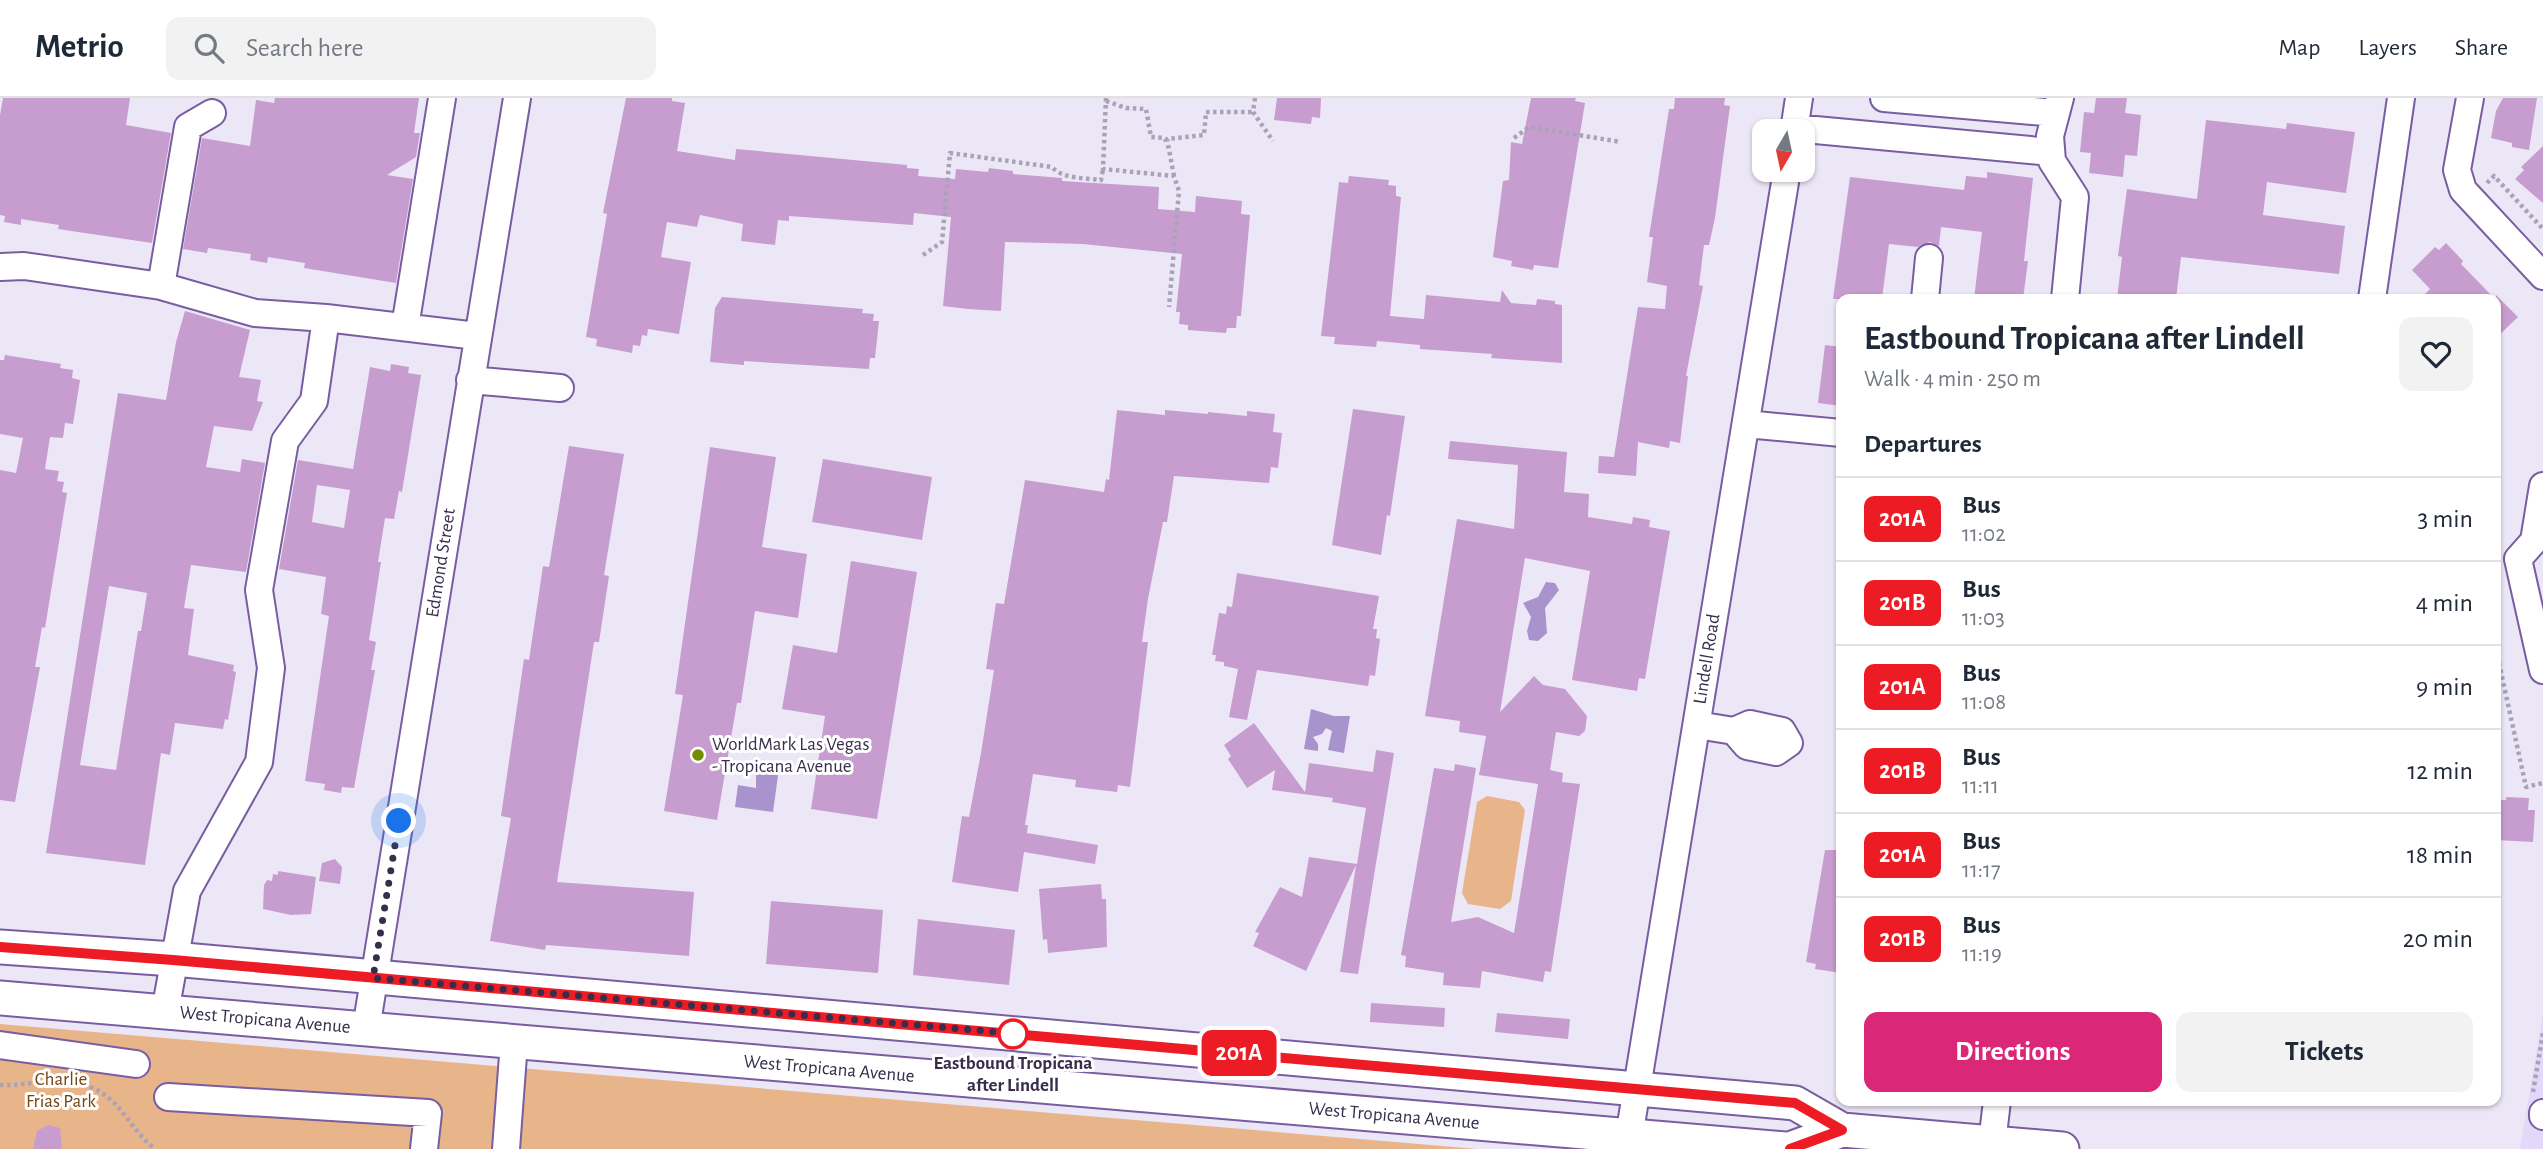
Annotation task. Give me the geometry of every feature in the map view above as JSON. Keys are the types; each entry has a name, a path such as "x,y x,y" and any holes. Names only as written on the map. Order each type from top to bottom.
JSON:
{"main road":[{"name":"West Tropicana Avenue","path":"0,947 1795,1103 1842,1130"},
{"name":"West Tropicana Avenue","path":"0,998 1150,1095 1628,1143 1787,1149 1842,1130 2062,1149"},
{"path":"723,1060 727,1009"},
{"path":"1150,1095 1154,1046"},
{"path":"1189,1099 1193,1049"}],"street":[{"path":"405,327 442,98"},
{"name":"Edmond Street","path":"366,1029 517,98"},
{"path":"1796,119 1799,98"},
{"path":"1884,98 2058,105 2050,136 2051,152 2058,174 2075,197 2065,294"},
{"path":"2373,294 2401,98"},
{"path":"2470,98 2457,170 2463,190 2543,276"},
{"path":"161,286 188,127 212,113"},
{"path":"1815,132 2051,152"},
{"name":"Lindell Road","path":"1628,1143 1785,182"},
{"path":"1925,294 1929,258"},
{"path":"0,267 24,266 161,286 255,313 326,318 477,336"},
{"path":"165,1012 187,891 259,762 271,668 259,590 285,441 314,401 326,318"},
{"path":"470,380 560,388"},
{"path":"1746,424 1836,433"},
{"path":"2543,486 2534,541 2507,558 2543,670"},
{"path":"1697,725 1734,731"},
{"path":"506,1149 514,1042"},
{"path":"0,1045 136,1063"},
{"path":"168,1097 428,1113 424,1149"},
{"path":"1992,1143 1996,1106"}],"path":[{"path":"1255,98 1253,112 1273,141"},
{"path":"923,255 942,242 950,153 1052,167 1057,173 1101,180 1106,99 1126,108 1146,109 1151,137 1164,138 1167,141 1204,135 1206,112 1253,112"},
{"path":"1514,138 1529,127 1621,142"},
{"path":"1167,141 1179,191 1169,307"},
{"path":"1103,169 1174,176"},
{"path":"2480,189 2494,176 2543,229"},
{"path":"2501,672 2526,787 2543,783"},
{"path":"2539,1110 2543,1033"},
{"path":"0,1085 28,1086 54,1079 80,1084 110,1100 140,1138 155,1149"}],"shaded area":[{"path":"1546,582 1555,583 1559,590 1545,608 1547,633 1538,641 1529,640 1527,631 1531,617 1523,603 1538,597"},
{"path":"1311,709 1334,716 1350,716 1344,753 1328,750 1332,731 1326,728 1322,734 1313,737 1318,744 1318,751 1304,749"},
{"path":"756,764 779,768 773,812 735,807 738,785 756,788"},
{"path":"2543,1014 2543,1149 2520,1149"}],"green space":[{"path":"1487,796 1519,802 1525,810 1511,901 1500,909 1468,904 1462,893 1477,802"},
{"name":"Charlie Frias Park","path":"0,1024 1478,1149 0,1149"}],"building":[{"path":"3,98 130,98 126,125 171,133 152,243 58,229 59,225 21,219 21,225 4,222 5,216 0,215 0,115"},
{"path":"275,98 419,98 414,133 420,133 416,157 387,175 413,179 396,283 304,268 305,263 268,257 267,263 250,260 251,254 208,248 207,253 183,249 202,138 250,146 256,100 274,103"},
{"path":"626,98 672,98 672,101 685,103 677,151 735,160 736,149 907,165 907,168 919,169 918,176 955,179 956,169 988,172 989,168 1013,171 1013,174 1062,178 1062,181 1159,187 1158,209 1195,212 1196,196 1242,201 1241,214 1250,215 1241,316 1237,316 1236,328 1227,328 1226,333 1188,330 1188,325 1179,324 1180,312 1176,312 1182,254 1083,244 1005,242 1001,311 968,309 943,306 951,217 914,213 913,225 789,216 789,221 778,220 775,245 741,241 743,224 700,215 697,227 667,222 661,257 691,262 679,334 648,329 647,336 642,335 640,346 633,345 632,353 596,346 597,339 586,337 607,214 603,213"},
{"path":"1277,98 1321,98 1320,118 1312,117 1311,124 1274,120"},
{"path":"1531,98 1576,98 1575,101 1585,103 1558,268 1534,265 1533,270 1511,266 1512,261 1493,257 1503,181 1509,180 1511,142 1522,144"},
{"path":"1675,98 1725,98 1724,105 1730,106 1715,218 1709,245 1704,245 1699,285 1703,286 1686,376 1680,443 1670,441 1669,448 1638,442 1636,476 1598,473 1599,456 1614,457 1638,307 1665,309 1667,286 1647,282 1653,237 1649,237 1669,109 1674,109"},
{"path":"2096,98 2127,98 2125,113 2141,115 2137,156 2125,155 2123,177 2089,173 2091,153 2080,152 2084,112 2094,113"},
{"path":"2503,98 2537,98 2529,150 2512,147 2512,143 2491,138 2496,111"},
{"path":"2206,120 2286,129 2287,123 2355,132 2346,193 2267,182 2263,215 2345,226 2339,274 2181,257 2177,294 2118,294 2122,257 2118,256 2127,189 2197,199"},
{"path":"2543,146 2543,203 2515,179 2524,170 2521,167"},
{"path":"1987,172 2033,178 2024,261 2028,261 2024,294 1975,294 1982,232 1941,227 1939,246 1930,242 1918,247 1889,244 1883,294 1836,294 1836,299 1833,299 1850,177 1964,190 1966,176 1987,178"},
{"path":"1349,176 1389,180 1388,185 1396,186 1396,196 1401,197 1390,316 1424,319 1426,295 1500,302 1502,290 1511,303 1536,305 1537,299 1555,301 1555,304 1562,305 1562,363 1491,358 1492,354 1420,349 1420,345 1377,341 1376,347 1334,344 1335,337 1321,336 1339,182 1348,183"},
{"path":"2446,243 2463,261 2461,264 2490,294 2425,294 2430,289 2412,270 2435,247 2439,250"},
{"path":"722,297 863,309 862,313 874,314 873,321 879,321 875,358 870,358 869,369 744,361 744,365 710,362 715,308"},
{"path":"2501,300 2518,317 2501,333"},
{"path":"185,311 250,330 239,377 261,380 257,401 263,402 252,431 214,426 206,467 240,472 242,459 265,463 246,572 191,565 184,608 194,609 188,655 234,665 233,671 236,672 228,720 225,719 223,729 175,723 170,755 161,753 145,865 46,853 118,393 166,400 176,342","holes":["109,586 147,593 141,631 138,631 116,770 80,765"]},
{"path":"1825,345 1836,346 1836,405 1818,403"},
{"path":"5,355 61,364 60,368 73,370 72,378 80,380 73,424 65,423 63,438 50,437 45,469 59,471 57,481 64,482 62,492 67,493 45,628 42,627 35,667 40,667 15,802 0,800 0,470 16,473 23,438 0,434 0,360 4,360"},
{"path":"391,364 409,367 408,373 421,375 402,492 399,491 394,519 385,518 369,640 376,642 371,670 375,670 354,788 342,787 341,793 324,790 325,784 305,781 329,616 321,614 326,577 279,569 298,460 353,469 370,367 390,371","holes":["317,485 350,490 344,528 312,522"]},
{"path":"1353,409 1405,416 1390,516 1387,515 1381,555 1332,545"},
{"path":"1117,410 1165,415 1165,410 1247,416 1247,411 1275,414 1273,432 1282,433 1278,468 1271,467 1269,483 1174,476 1167,522 1163,522 1148,599 1142,642 1148,642 1130,787 1118,785 1117,792 1075,787 1076,780 1033,774 1025,825 1028,825 1027,833 1098,845 1095,864 1024,852 1018,892 952,882 962,816 969,817 981,753 994,670 986,669 996,603 1004,604 1025,480 1104,492 1106,479 1109,480"},
{"path":"1450,441 1567,452 1564,492 1589,494 1588,517 1632,524 1633,517 1650,520 1649,527 1670,531 1645,679 1639,678 1637,691 1572,680 1590,571 1525,558 1500,712 1534,676 1543,685 1565,689 1587,716 1585,731 1579,736 1556,732 1550,770 1563,773 1562,782 1580,784 1551,972 1545,971 1543,982 1482,971 1480,988 1443,985 1444,973 1405,967 1406,956 1401,955 1434,768 1454,771 1455,764 1476,768 1451,922 1478,917 1514,933 1538,784 1479,775 1486,736 1459,732 1460,721 1425,716 1457,519 1514,529 1518,465 1448,459"},
{"path":"569,446 624,454 604,575 609,576 599,642 594,642 557,882 694,892 689,956 546,945 545,950 490,941 511,818 501,816 524,659 529,660 543,566 549,567"},
{"path":"710,447 776,457 762,547 807,554 798,618 755,611 741,703 737,703 717,820 664,811 683,695 675,694"},
{"path":"823,459 932,477 922,540 812,522"},
{"path":"851,561 917,572 877,819 811,809 825,716 782,709 793,645 837,653"},
{"path":"1237,573 1379,596 1373,629 1377,629 1376,638 1380,639 1375,676 1370,675 1368,686 1257,670 1247,720 1229,717 1238,669 1224,666 1224,662 1215,661 1216,655 1212,655 1219,613 1226,614 1227,606 1232,607"},
{"path":"1254,723 1305,792 1309,763 1373,772 1376,750 1394,753 1358,974 1340,972 1356,865 1306,971 1253,946 1259,933 1255,932 1280,887 1302,897 1309,857 1357,864 1366,808 1332,802 1333,798 1272,790 1275,770 1247,788 1228,759 1231,756 1224,745"},
{"path":"2506,797 2529,798 2528,810 2535,810 2533,842 2501,840 2501,800 2506,800"},
{"path":"1825,850 1836,850 1836,972 1815,969 1816,964 1806,962"},
{"path":"335,859 342,867 340,884 319,881 322,863"},
{"path":"278,871 316,877 311,914 291,915 263,909 264,885 267,880 272,881 273,874 278,875"},
{"path":"1101,884 1102,899 1106,899 1107,947 1048,953 1047,939 1043,940 1039,889"},
{"path":"771,901 883,910 878,973 766,964"},
{"path":"918,919 1015,930 1009,985 913,975"},
{"path":"1371,1003 1445,1008 1444,1027 1370,1022"},
{"path":"1497,1013 1570,1019 1568,1039 1495,1032"},
{"path":"48,1125 60,1128 62,1149 33,1149 37,1131"}],"bus line":[{"name":"201A","path":"0,947 1795,1103 1842,1130 1790,1149"}],"place":[{"name":"WorldMark Las Vegas - Tropicana Avenue","path":"698,755"},
{"name":"Eastbound Tropicana after Lindell","path":"1013,1034"}],"route":[{"path":"399,821 373,978 1020,1034 1013,1034"}]}
